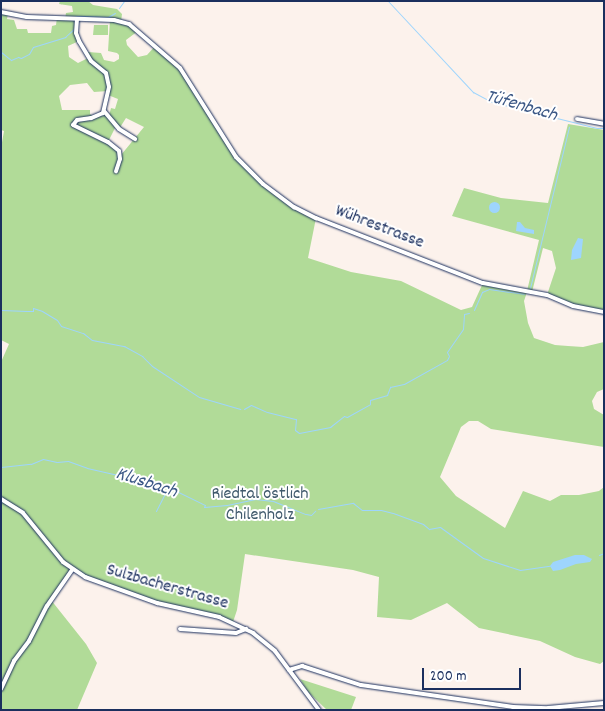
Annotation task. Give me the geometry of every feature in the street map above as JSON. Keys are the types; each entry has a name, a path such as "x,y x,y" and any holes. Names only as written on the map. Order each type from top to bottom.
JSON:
{"street":[{"name":"Wührestrasse","path":"1,12 27,17 114,20 129,24 173,62 194,90 236,157 263,184 301,211 483,283 547,295 574,306 604,312"},
{"path":"77,19 76,28 79,41 90,61 103,70 109,80 104,111 91,118 77,120 72,125 108,142 119,151 120,159 116,171"},
{"path":"104,111 119,129 135,140"},
{"path":"577,119 604,124"},
{"name":"Sulzbacherstrasse","path":"1,499 23,514 56,555 72,570 93,581 133,595 219,617 246,629 268,644 319,710"},
{"path":"1,689 14,660 29,641 47,606 72,570"},
{"path":"180,629 236,634 246,629"},
{"path":"289,670 302,666 361,685 513,707 548,708 604,703"}],"green space":[{"name":"Riedtal östlich Chilenholz","path":"60,1 88,1 93,5 117,9 122,14 121,22 138,31 126,40 127,45 138,57 147,55 156,45 180,68 228,146 279,197 316,218 308,258 351,272 401,281 461,310 472,307 483,283 527,291 539,240 452,216 464,188 501,198 548,203 568,124 604,130 604,312 581,308 547,295 556,268 552,251 543,248 532,292 527,292 524,301 528,323 534,338 555,345 583,347 604,342 604,389 597,392 592,401 594,409 604,415 604,447 491,429 478,421 469,421 461,427 440,477 456,496 505,528 523,491 550,501 561,495 579,495 599,491 604,487 604,661 600,664 575,657 540,641 479,628 447,603 411,620 377,617 379,577 353,570 245,554 237,610 233,622 133,595 72,570 51,600 86,644 97,663 77,710 1,710 1,362 9,344 1,340 1,148 4,131 1,130 1,12 8,14 7,19 14,20 17,29 27,29 28,33 51,33 52,26 56,25 57,18 65,19 66,13 73,12 72,6 59,4","holes":["77,19 110,20 108,51 117,53 119,59 114,62 104,60 101,53 88,52 86,53 88,58 78,63 69,57 68,46 79,41 76,28","87,83 94,92 108,91 108,95 118,99 115,109 111,108 109,116 102,113 95,117 90,114 90,110 62,110 59,96 70,85","126,118 144,127 121,155 108,142 116,126 119,129"]},
{"path":"94,25 108,25 108,35 93,35"},
{"path":"300,679 356,697 351,710 327,710 308,692"}],"water":[{"path":"494,201 500,207 494,213 488,207"},
{"path":"517,222 520,222 525,228 534,230 534,234 516,231"},
{"path":"578,238 583,239 581,258 571,260 572,250"},
{"path":"575,555 584,555 592,559 590,562 576,564 560,570 553,571 550,566 553,562"}],"waterway":[{"path":"119,8 124,1"},
{"name":"Tüfenbach","path":"388,1 473,92 492,102 597,128 604,128"},
{"path":"76,16 108,17 115,13"},
{"path":"1,52 11,60 18,57 21,58 29,54 33,47 65,37 74,29"},
{"path":"530,288 569,127"},
{"path":"474,310 482,292 489,289 524,294"},
{"path":"1,310 33,311 33,308 42,311 57,320 61,326 83,333 92,340 124,346 142,356 152,366 199,397 240,409"},
{"path":"244,409 251,405 267,412 296,419 295,430 299,433 330,427 344,416 347,417 370,404 370,400 387,395 390,387 404,384 447,360 449,356 447,352 463,329 464,314 469,313"},
{"name":"Klusbach","path":"1,467 31,464 43,459 57,462 68,461 87,468 166,486 205,505 204,507 227,505 255,499 273,501 306,514 311,515 315,511"},
{"path":"156,511 168,487"},
{"name":"Klusbach","path":"318,509 353,503 362,510 381,510 393,513 423,524 429,529 440,527 483,558 520,570 550,566"},
{"name":"Klusbach","path":"599,555 604,553"}]}
